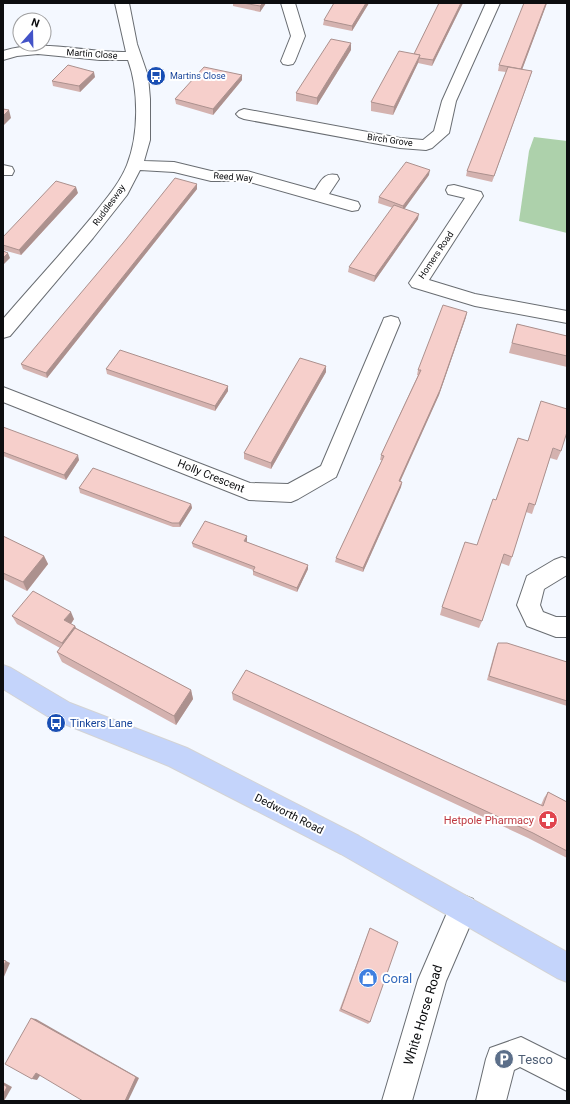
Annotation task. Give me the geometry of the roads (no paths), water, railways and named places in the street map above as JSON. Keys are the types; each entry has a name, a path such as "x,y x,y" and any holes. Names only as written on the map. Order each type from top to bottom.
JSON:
{"main road":[{"name":"Dedworth Road","path":"3,676 61,711 178,757 350,845 567,968"}],"street":[{"name":"Ruddlesway","path":"3,331 87,234 121,191 135,165 142,140 143,99 141,76 130,44 122,3"},
{"path":"286,56 298,36 288,3"},
{"name":"Birch Grove","path":"244,114 400,143 426,145 441,133 450,101 493,3"},
{"name":"Martin Close","path":"3,56 12,52 36,50 102,57 134,56"},
{"name":"Reed Way","path":"135,165 174,166 210,176 247,176 352,206"},
{"path":"319,196 331,179"},
{"name":"Homers Road","path":"454,190 475,196 418,283 477,292 567,317"},
{"name":"Holly Crescent","path":"3,394 249,491 291,492 328,471 382,330"},
{"path":"565,568 535,583 528,605 535,619 556,627 567,627"},
{"name":"White Horse Road","path":"397,1101 432,980 463,909"},
{"path":"491,1101 501,1059 521,1052 567,1076"}],"place":[{"name":"Martins Close","path":"156,76"},
{"name":"Tinkers Lane","path":"56,723"},
{"name":"Hetpole Pharmacy","path":"548,820"},
{"name":"Coral","path":"368,978"},
{"name":"Tesco","path":"504,1059"}]}
